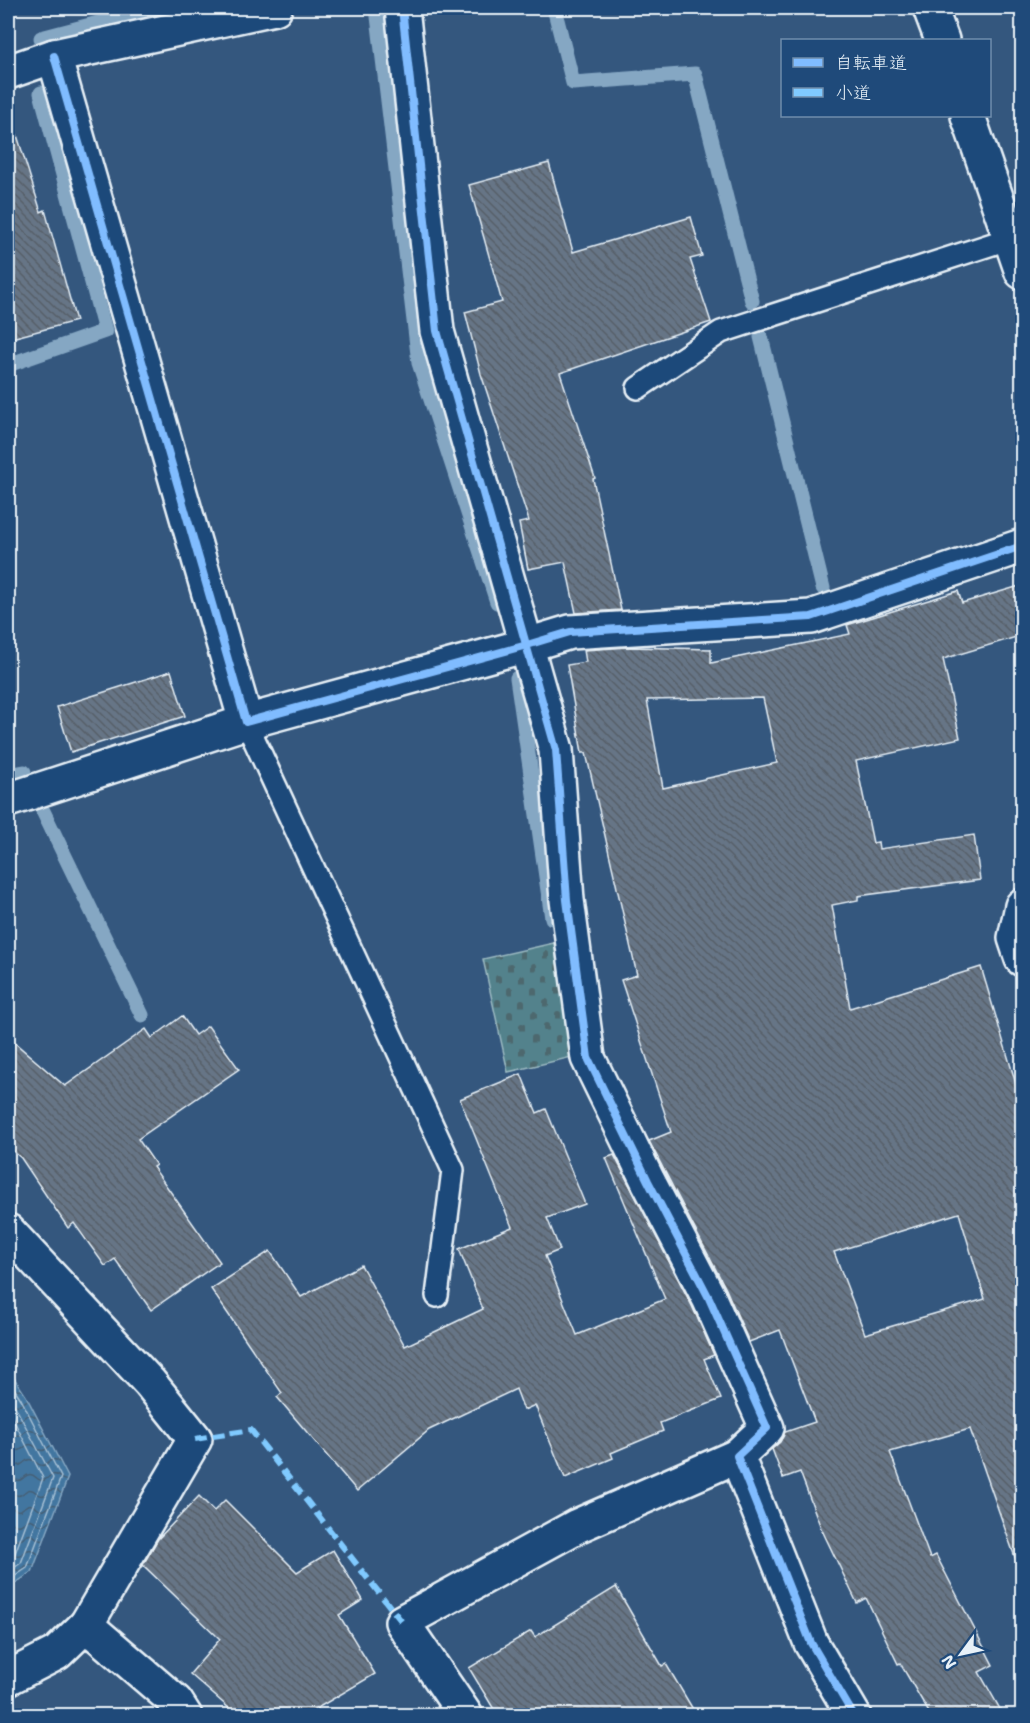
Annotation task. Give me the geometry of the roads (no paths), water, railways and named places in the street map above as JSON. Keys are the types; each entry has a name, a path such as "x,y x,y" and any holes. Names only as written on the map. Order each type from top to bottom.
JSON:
{"street":[{"path":"8,72 54,56 275,8"},
{"path":"402,8 437,331 556,750 567,900 588,1058 709,1298 767,1428 737,1456 577,1526 402,1622 466,1716"},
{"path":"930,8 942,39"},
{"path":"54,56 246,722"},
{"path":"968,117 1023,272"},
{"path":"8,800 246,722 570,632 811,617 1023,546"},
{"path":"1023,906 1016,938 1023,959"},
{"path":"8,1231 150,1383 195,1438 86,1625 57,1653 8,1678"},
{"path":"737,1456 812,1643 854,1716"},
{"path":"86,1625 176,1702 185,1716"}],"lane":[{"path":"638,388 721,332 1011,238"},
{"path":"246,722 453,1170 437,1296"}],"water":[{"path":"8,1369 26,1396 68,1477 32,1572 8,1588"}],"waterway":[{"path":"41,38 155,8"},
{"path":"377,8 419,363 497,602"},
{"path":"554,8 573,83 695,74 752,301"},
{"path":"8,365 105,331 41,93"},
{"path":"761,337 823,588"},
{"path":"517,678 552,918"},
{"path":"8,775 24,772"},
{"path":"43,811 142,1015"}]}
